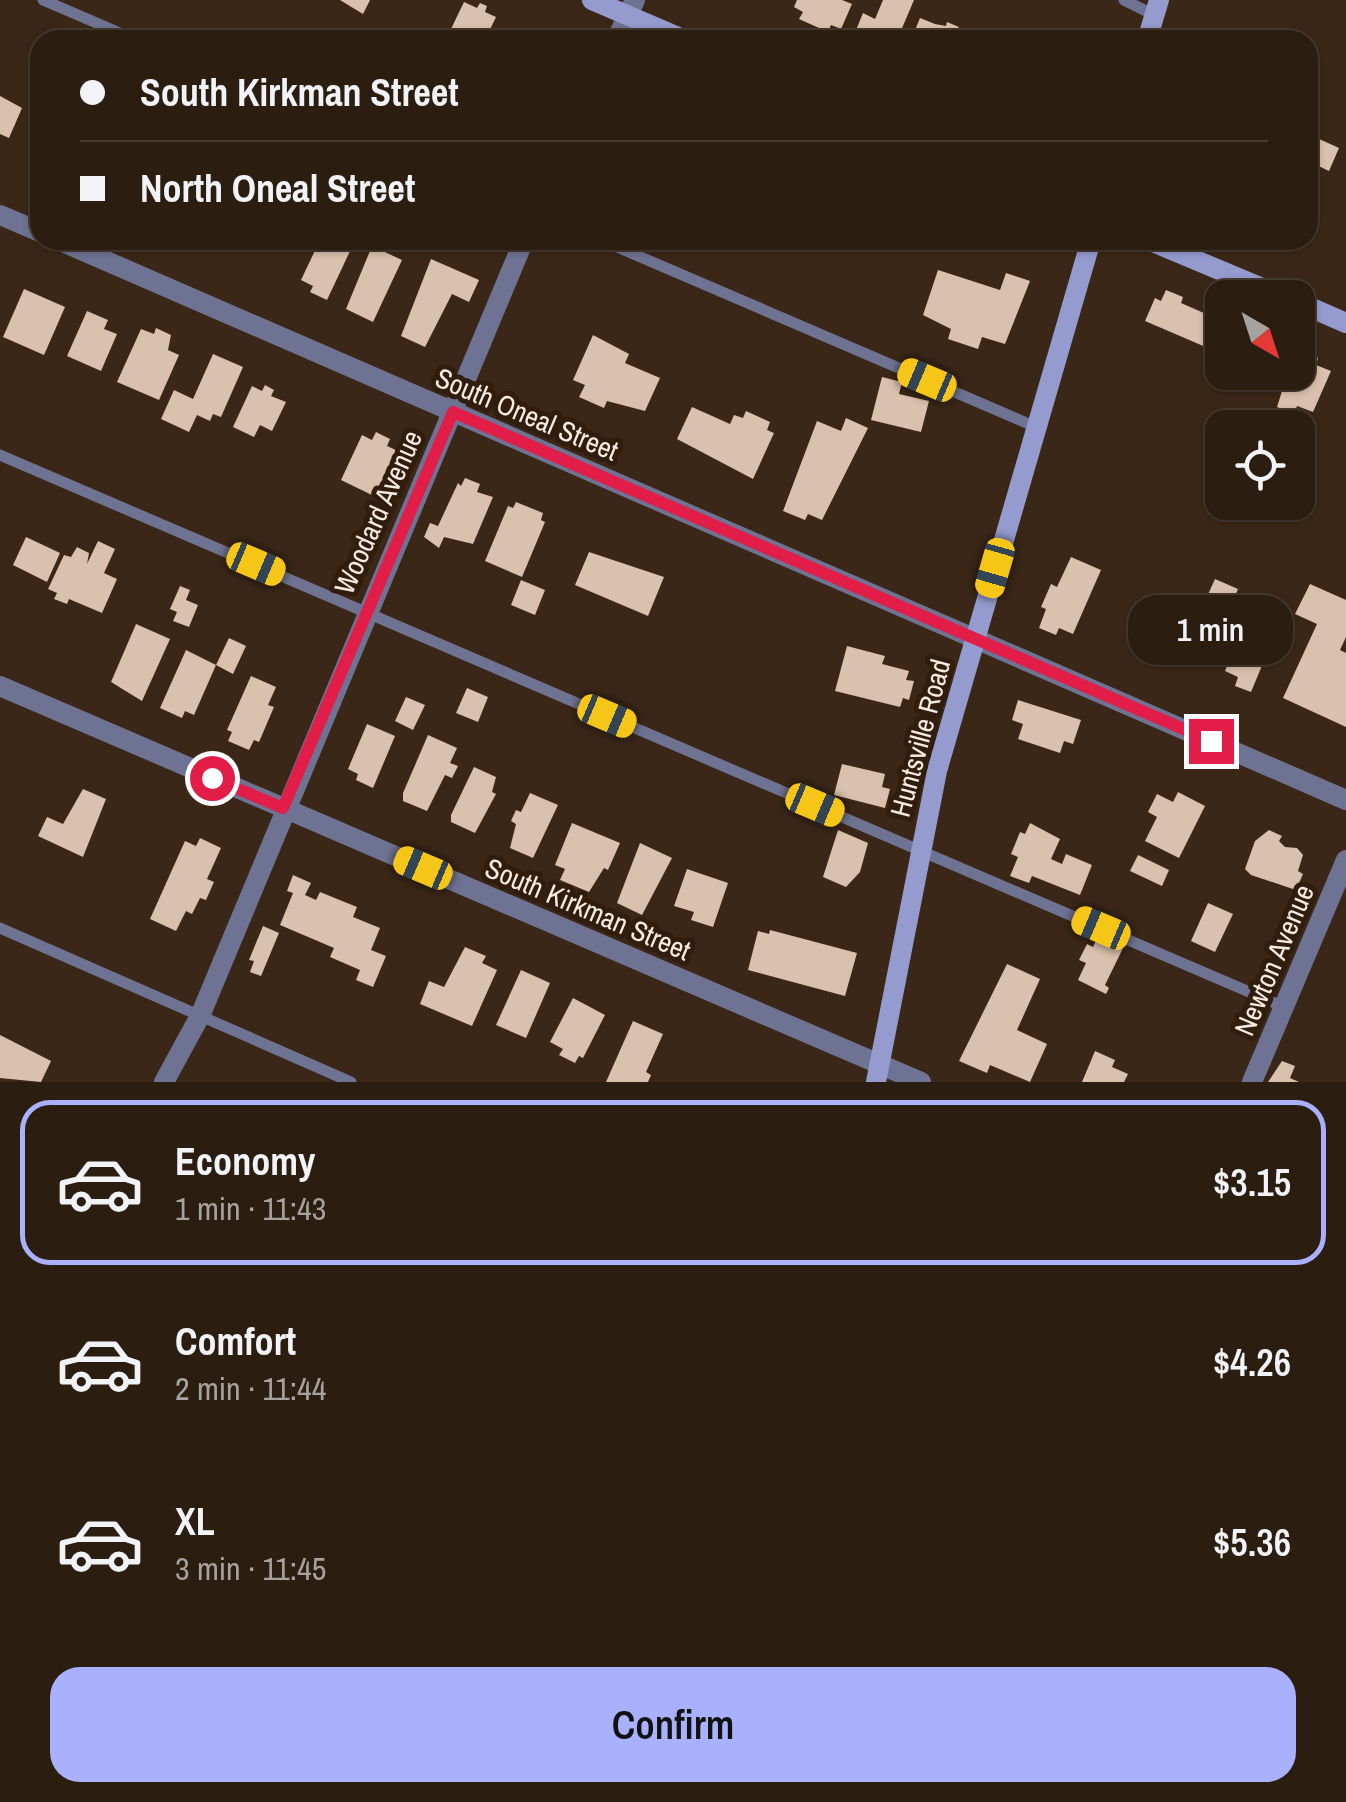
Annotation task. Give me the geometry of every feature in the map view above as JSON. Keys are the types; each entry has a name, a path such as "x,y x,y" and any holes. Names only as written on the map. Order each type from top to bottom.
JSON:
{"main road":[{"path":"592,0 632,8 668,30"},
{"name":"Huntsville Road","path":"877,1073 919,850 974,638 1088,250"},
{"path":"1172,250 1243,280"},
{"path":"1315,309 1346,322"}],"street":[{"path":"0,215 30,228"},
{"name":"South Oneal Street","path":"81,250 1346,800"},
{"name":"Woodard Avenue","path":"164,1082 200,1016 283,808 520,250"},
{"name":"South Kirkman Street","path":"0,686 877,1073 920,1082"},
{"name":"Newton Avenue","path":"1252,1082 1346,860"}],"lane":[{"path":"43,0 113,30"},
{"path":"1124,0 1156,7"},
{"path":"623,250 1036,428"},
{"path":"0,455 1284,1007"},
{"path":"0,928 351,1082"}],"building":[{"path":"340,0 370,0 363,14"},
{"path":"797,0 842,0 852,4 841,29 831,25 829,30 799,19 803,12 794,7"},
{"path":"883,0 914,0 901,30 856,30 863,13 875,19"},
{"path":"464,2 477,8 480,3 487,6 485,12 496,17 490,30 451,29"},
{"path":"920,18 959,27 958,30 915,30"},
{"path":"0,96 22,108 9,138 0,134"},
{"path":"1318,138 1339,148 1329,171 1318,166"},
{"path":"315,250 351,250 327,300 310,292 313,286 301,280"},
{"path":"370,250 381,250 402,260 373,322 346,309"},
{"path":"431,259 479,280 469,302 452,294 425,347 401,336"},
{"path":"938,270 1000,290 1006,273 1030,281 1005,344 982,337 978,349 948,339 951,329 923,315"},
{"path":"24,289 65,307 44,355 3,337"},
{"path":"1166,290 1183,297 1181,303 1205,314 1205,347 1145,321 1155,298 1161,301"},
{"path":"87,311 108,320 104,329 117,334 101,371 67,356"},
{"path":"156,328 171,335 168,350 179,355 159,400 117,382 141,329 154,334"},
{"path":"593,335 629,354 625,363 660,378 645,411 607,401 604,408 579,397 585,385 573,380"},
{"path":"213,354 243,367 221,417 213,414 210,421 197,415 189,432 161,419 174,390 193,399"},
{"path":"1315,357 1316,365 1331,371 1314,410 1277,407 1282,390 1315,390"},
{"path":"882,377 902,382 899,394 929,401 921,432 871,420"},
{"path":"265,385 274,390 271,396 286,402 272,431 260,425 254,437 233,427 252,386 262,391"},
{"path":"692,407 730,424 734,415 743,418 746,411 770,422 767,430 774,433 753,479 677,439"},
{"path":"846,418 868,428 822,520 808,514 805,520 783,511 817,421 841,431"},
{"path":"376,432 390,439 387,446 398,451 376,497 341,480 362,435 372,440"},
{"path":"465,478 480,484 477,492 493,497 473,544 444,537 439,548 424,537 430,523 438,526 458,483 461,486"},
{"path":"516,502 543,513 541,520 545,522 522,577 485,561 508,506 513,508"},
{"path":"26,537 60,553 47,582 13,565"},
{"path":"98,541 115,549 104,573 117,579 102,613 69,599 67,604 54,599 57,593 48,589 64,555 71,557 77,547 89,553 87,564"},
{"path":"589,552 664,577 648,616 575,585"},
{"path":"1071,557 1101,570 1073,634 1059,628 1056,635 1039,628 1046,609 1041,607 1051,584 1057,587"},
{"path":"1215,579 1238,589 1229,611 1205,601"},
{"path":"521,580 545,590 535,615 511,605"},
{"path":"1310,584 1346,600 1346,637 1340,650 1346,653 1346,727 1283,698 1317,624 1295,614"},
{"path":"180,586 190,590 186,600 198,605 189,627 173,621 177,612 170,609"},
{"path":"1208,604 1230,614 1209,665 1185,655 1181,664 1165,657 1181,619 1199,626"},
{"path":"136,624 170,639 142,701 111,682"},
{"path":"1242,632 1271,644 1251,692 1235,686 1238,677 1225,671"},
{"path":"229,638 246,646 233,674 216,665"},
{"path":"847,646 885,656 882,664 909,671 906,680 914,681 909,700 903,698 900,707 835,691"},
{"path":"186,650 216,665 194,715 185,711 182,718 160,708"},
{"path":"251,676 276,687 268,705 274,707 259,742 254,740 249,750 228,741 232,732 227,730"},
{"path":"467,688 488,697 478,722 456,713"},
{"path":"406,697 425,705 413,730 395,721"},
{"path":"1018,700 1081,720 1073,744 1064,741 1060,753 1018,739 1023,724 1012,720"},
{"path":"367,724 395,736 373,788 356,780 358,774 348,769"},
{"path":"428,735 457,748 450,763 458,766 452,778 445,775 427,811 403,801 403,793"},
{"path":"842,764 885,774 882,787 890,789 885,808 834,795"},
{"path":"474,767 496,777 492,792 496,794 475,833 451,822"},
{"path":"83,789 106,799 83,857 38,836 47,817 63,824"},
{"path":"1178,792 1205,806 1179,858 1145,841 1157,817 1148,812 1157,794 1173,802"},
{"path":"530,793 558,805 533,858 510,848 516,824 511,821 516,810 521,812"},
{"path":"572,823 620,843 608,870 604,868 589,892 560,880 565,869 555,865"},
{"path":"1030,823 1060,839 1051,859 1062,864 1066,854 1092,865 1080,895 1032,876 1029,883 1010,876 1018,857 1011,854 1020,832 1025,834"},
{"path":"838,830 868,843 860,872 846,887 823,877"},
{"path":"1269,830 1282,836 1279,841 1285,847 1297,848 1303,855 1298,871 1303,874 1296,890 1251,875 1245,869 1255,841"},
{"path":"200,838 221,848 207,879 214,882 206,900 200,898 192,914 186,911 176,931 150,919 185,841 196,846"},
{"path":"640,843 672,858 642,915 617,903"},
{"path":"1138,855 1169,870 1162,886 1130,871"},
{"path":"687,869 728,883 713,927 691,920 694,912 674,906"},
{"path":"293,875 311,883 305,895 316,900 320,892 357,907 353,917 380,928 371,950 386,956 373,987 356,980 360,970 330,957 334,948 280,925 293,893 287,891"},
{"path":"1208,903 1233,914 1215,952 1191,941"},
{"path":"263,926 279,933 261,976 250,972 254,961 249,960"},
{"path":"770,930 857,953 845,996 748,970 758,931 769,934"},
{"path":"1099,934 1126,942 1105,985 1109,988 1106,994 1078,980 1086,963 1079,960 1087,944 1093,947"},
{"path":"465,947 486,956 482,963 497,970 472,1026 420,1004 429,981 444,987"},
{"path":"1007,964 1040,979 1017,1030 1047,1044 1030,1082 990,1065 987,1073 959,1061"},
{"path":"521,970 550,983 526,1038 496,1025"},
{"path":"573,998 605,1015 583,1058 579,1056 575,1063 559,1055 563,1049 550,1042"},
{"path":"633,1021 663,1034 646,1072 651,1075 648,1082 606,1082"},
{"path":"0,1035 51,1061 41,1082 0,1078"},
{"path":"1095,1051 1115,1060 1112,1067 1128,1074 1124,1082 1082,1082"},
{"path":"1282,1061 1295,1066 1290,1078 1299,1082 1268,1082"}],"route":[{"path":"212,778 283,808 453,412 1211,741"}]}
